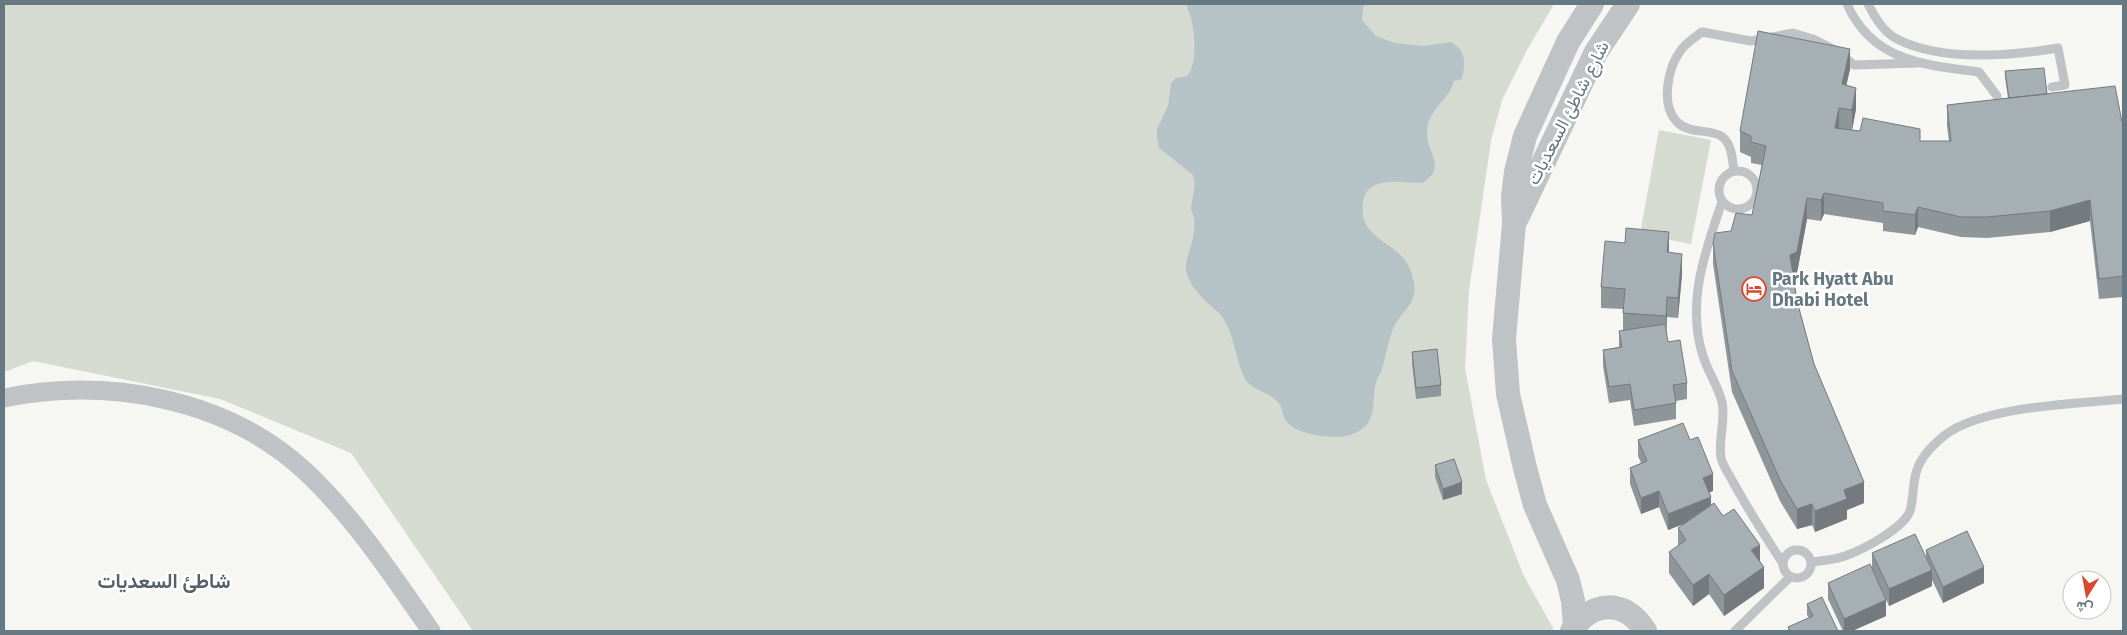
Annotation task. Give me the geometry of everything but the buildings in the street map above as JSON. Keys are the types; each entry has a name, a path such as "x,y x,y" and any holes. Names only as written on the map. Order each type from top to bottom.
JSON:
{"street":[{"name":"شارع شاطئ السعديات","path":"1514,224 1596,52 1628,4"},
{"name":"شارع شاطئ السعديات","path":"1573,628 1573,601 1568,580 1535,505 1524,468 1508,394 1504,338 1514,224 1513,196 1516,172 1525,136 1568,42 1590,7"},
{"path":"1590,7 1614,25"},
{"path":"4,398 53,390 110,391 190,406 238,426 282,453 323,489 380,558 431,631"},
{"name":"شارع شاطئ السعديات","path":"1568,580 1586,599 1606,608 1617,608 1629,613 1638,620 1645,631"},
{"path":"1573,628 1585,614 1606,608"}],"lane":[{"path":"1847,4 1856,21 1871,39 1886,50 1918,63"},
{"path":"1868,4 1877,22 1896,39 1931,51 1993,54 2058,48 2064,86 2052,87"},
{"path":"1734,171 1730,147 1720,136 1695,131 1677,122 1668,107 1668,84 1671,70 1681,50 1702,32 1751,41 1793,33 1813,38 1837,51 1854,64 1918,63 1978,72 1997,96"},
{"path":"1722,202 1737,210 1752,204 1757,197 1758,189 1750,174 1743,171 1734,171 1721,179 1718,187 1722,202 1707,245 1696,295 1695,321 1702,356 1721,399 1724,411 1720,447 1722,461 1753,518 1782,562 1784,572 1790,577 1798,579 1806,576 1810,570 1811,562 1808,554 1800,550 1792,550 1785,555 1782,562"},
{"path":"1811,562 1843,557 1860,550 1902,522 1909,513 1916,470 1930,449 1946,434 1969,422 1989,415 2123,399"},
{"path":"1736,631 1790,577"}],"shaded area":[{"path":"4,4 1554,4 1526,52 1502,100 1491,141 1469,291 1465,368 1486,480 1524,576 1553,631 473,631 351,453 220,399 33,361 4,372"},
{"path":"1187,4 1364,4 1362,20 1376,36 1395,43 1423,46 1451,42 1460,49 1464,58 1462,79 1454,81 1448,94 1431,116 1429,123 1427,131 1434,159 1434,172 1422,183 1386,182 1370,188 1365,194 1363,217 1365,223 1376,236 1407,262 1415,290 1408,308 1396,323 1391,334 1382,369 1374,390 1373,411 1370,419 1364,427 1353,434 1335,437 1316,435 1291,426 1286,421 1277,401 1246,381 1225,321 1196,290 1187,275 1186,262 1194,228 1191,208 1194,179 1193,175 1159,148 1157,129 1168,106 1171,83 1176,78 1187,76 1193,64 1194,38"},
{"path":"1659,130 1711,140 1691,244 1640,234"}],"place":[{"name":"Park Hyatt Abu Dhabi Hotel","path":"1754,289"}],"district":[{"name":"شاطئ السعديات","path":"164,581"}]}
